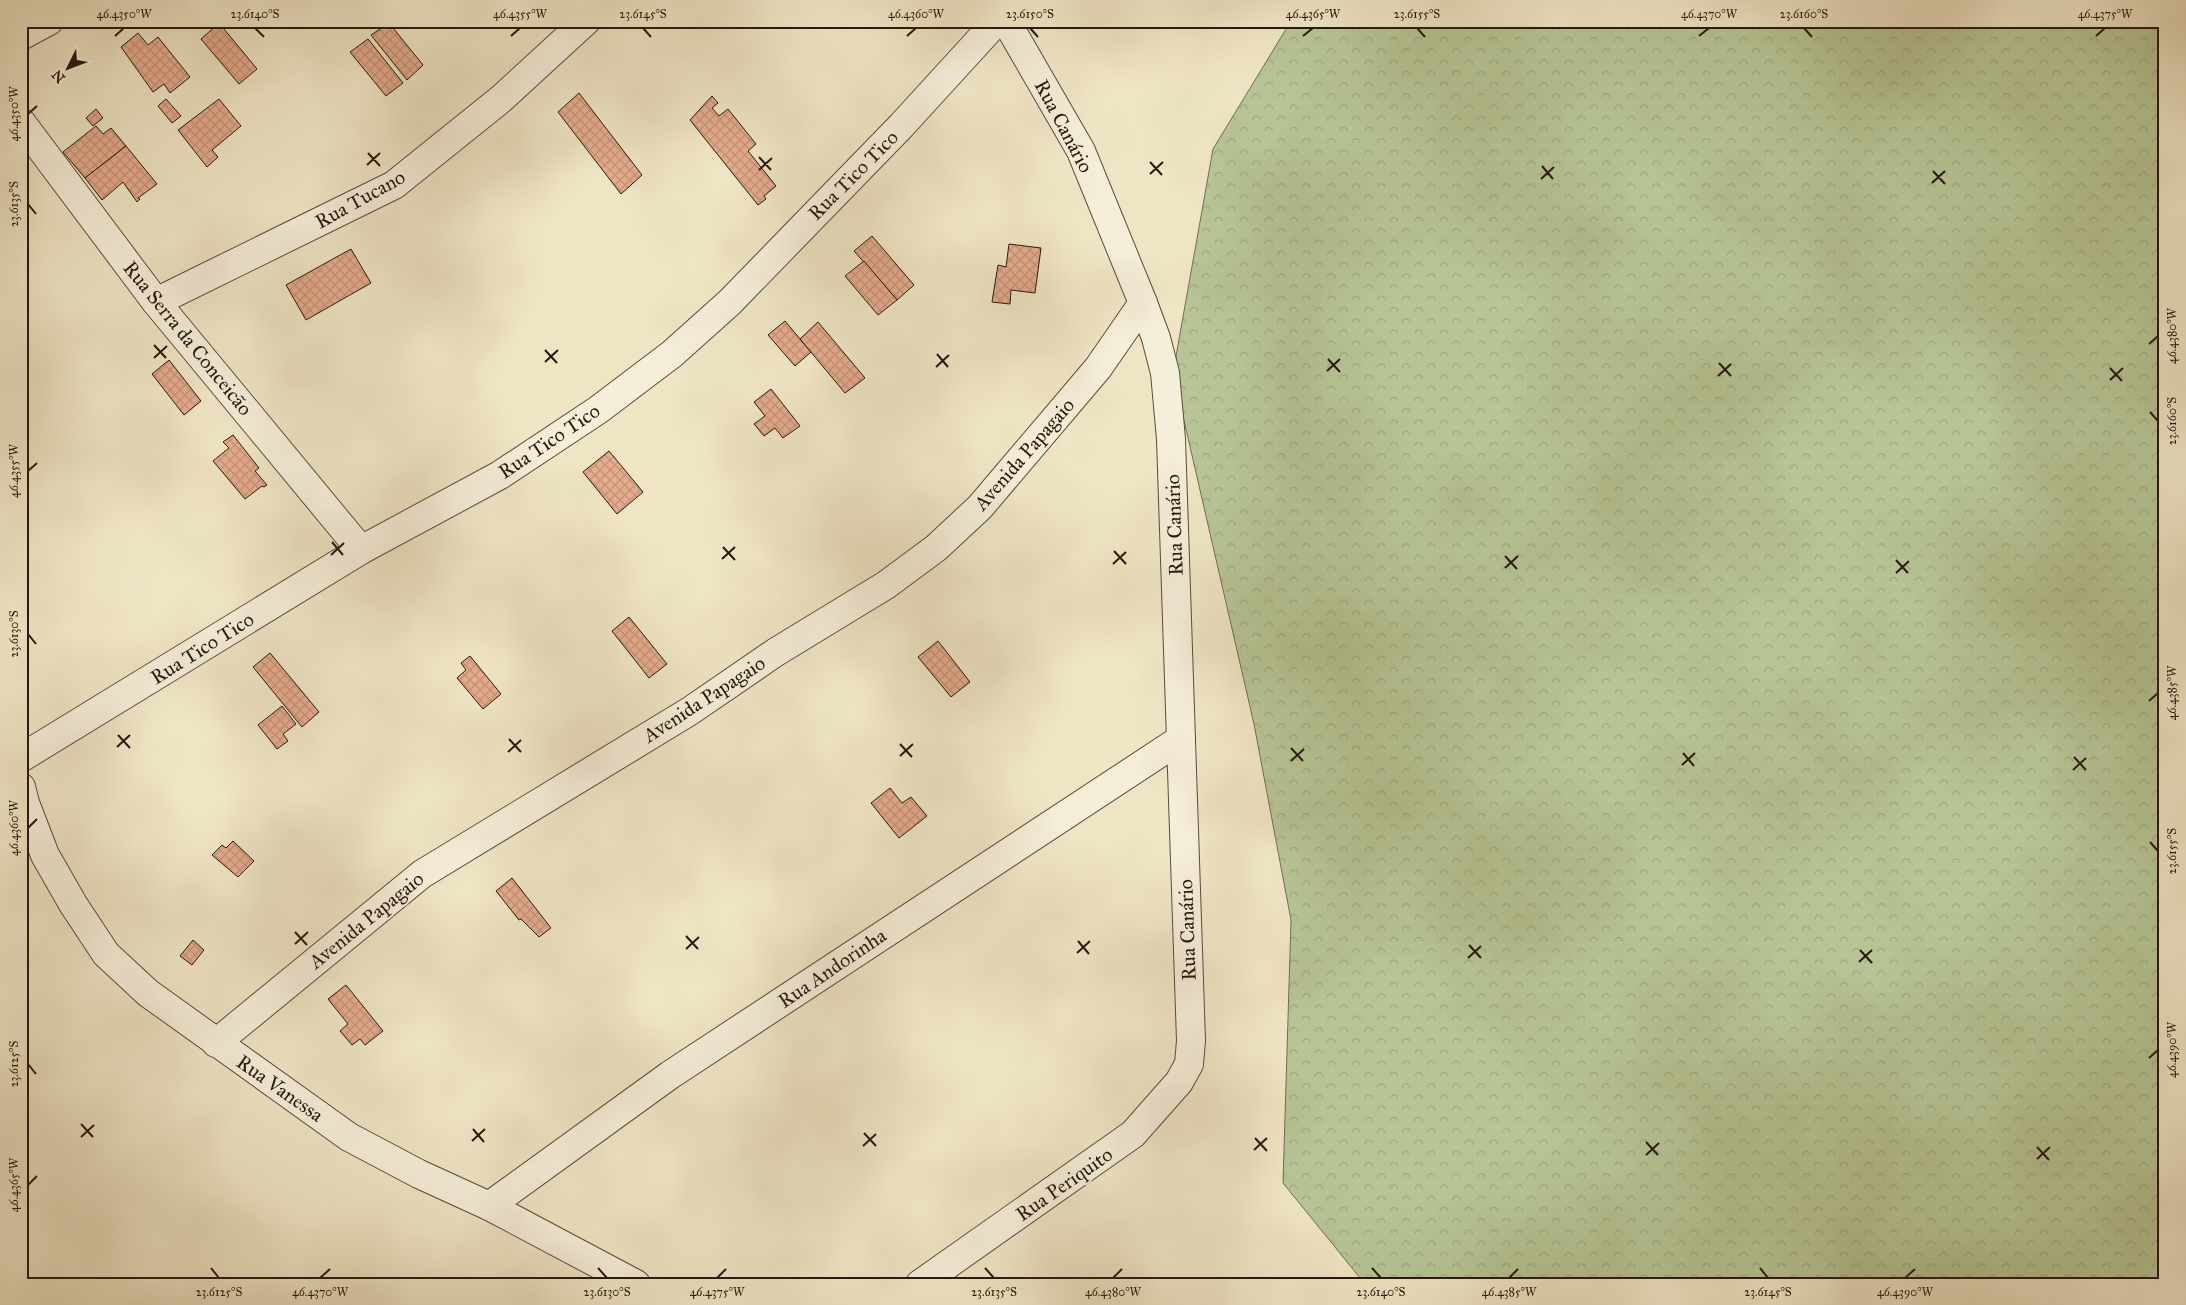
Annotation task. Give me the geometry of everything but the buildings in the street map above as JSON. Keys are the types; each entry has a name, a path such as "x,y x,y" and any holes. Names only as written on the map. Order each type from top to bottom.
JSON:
{"street":[{"path":"21,36 49,21"},
{"name":"Rua Tucano","path":"156,302 394,185 501,99 586,21"},
{"name":"Rua Canário","path":"1010,25 1081,151 1143,302 1156,338 1165,373 1170,430 1181,739 1191,1041 1189,1064"},
{"name":"Rua Tico Tico","path":"21,758 361,550 500,475 598,410 672,354 730,302 902,125 1010,25"},
{"name":"Rua Serra da Conceicão","path":"21,122 156,302 361,550"},
{"name":"Avenida Papagaio","path":"216,1042 422,874 515,815 690,711 776,652 886,585 936,548 980,507 1098,368 1143,302"},
{"name":"Rua Andorinha","path":"489,1206 678,1070 1181,739"},
{"name":"Rua Vanessa","path":"21,788 45,855 73,904 106,954 148,993 349,1136 419,1174 489,1206 636,1284"},
{"name":"Rua Periquito","path":"920,1284 1133,1134 1179,1082 1189,1064"}],"green space":[{"path":"1291,21 2165,21 2165,1284 1365,1284 1283,1183 1291,920 1254,724 1173,373 1213,149"}]}
